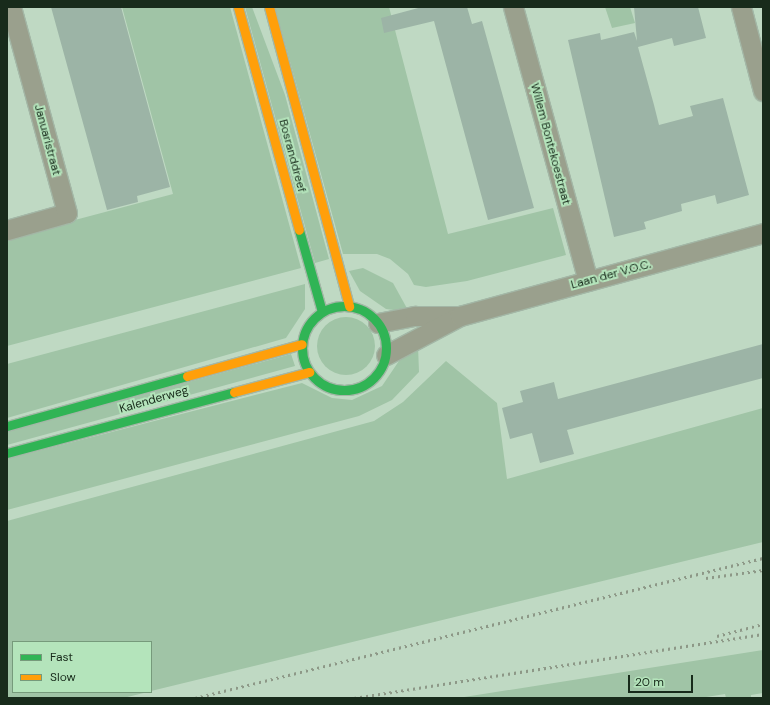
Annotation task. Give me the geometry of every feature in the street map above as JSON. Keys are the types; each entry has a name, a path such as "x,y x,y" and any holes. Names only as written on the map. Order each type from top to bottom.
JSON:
{"main road":[{"name":"Bosranddreef","path":"238,7 322,312"},
{"name":"Bosranddreef","path":"269,7 349,306"},
{"path":"349,306 363,310 378,322 385,336 386,355 374,377 365,385 346,390 324,386 309,372 302,344 311,321 322,312 349,306"},
{"name":"Kalenderweg","path":"7,426 302,344"},
{"name":"Kalenderweg","path":"7,453 309,372"}],"street":[{"name":"Januaristraat","path":"7,230 67,213 11,7"},
{"name":"Willem Bontekoestraat","path":"513,7 588,281"},
{"path":"741,7 763,91"},
{"name":"Laan der V.O.C.","path":"386,355 460,316 763,233"},
{"name":"Laan der V.O.C.","path":"378,322 415,316 460,316"}],"green space":[{"path":"122,7 230,7 301,268 7,346 7,238 173,194"},
{"path":"245,7 252,7 285,95 329,259 315,263"},
{"path":"275,7 389,7 448,234 553,208 566,255 467,281 426,287 414,285 408,274 390,259 377,254 343,254"},
{"path":"605,7 630,7 635,23 612,28"},
{"path":"363,268 393,283 409,312 386,309 360,291 349,271"},
{"path":"305,284 305,309 286,338 7,418 7,364"},
{"path":"346,317 357,319 370,330 373,335 375,346 373,357 362,370 357,373 346,375 335,373 322,362 319,357 317,346 319,335 330,322 335,319"},
{"path":"418,346 419,372 392,400 359,416 7,510 7,459 302,383 332,398 352,400 382,386 403,355"},
{"path":"291,354 295,366 7,445 7,432"},
{"path":"446,361 497,403 507,479 763,408 763,542 152,691 152,641 12,641 12,693 144,693 123,698 7,698 7,521 374,421 403,402"},
{"path":"763,650 763,693 751,695 751,698 726,698 725,694 700,698 458,698"}],"building":[{"path":"51,7 121,7 170,187 137,196 138,202 107,210"},
{"path":"422,7 467,7 472,24 482,21 534,208 488,220 434,21 384,33 381,18"},
{"path":"634,7 698,7 706,38 674,46 672,38 638,47 659,125 693,116 690,106 723,98 749,195 717,204 715,195 681,204 682,211 644,222 646,229 614,237 568,40 600,33 601,40 634,32 637,41"},
{"path":"763,344 763,378 567,430 574,454 540,463 532,433 510,439 502,408 523,402 520,391 554,382 558,399"}],"railway":[{"path":"195,698 763,558"},
{"path":"706,578 763,570"},
{"path":"717,636 763,624"},
{"path":"354,698 763,634"}],"traffic: fast":[{"path":"299,230 322,312"},
{"path":"344,306 360,309 374,318 383,332 386,348 383,364 374,378 360,387 344,390 328,387 314,378 305,364 302,348 305,332 314,318 328,309 344,306"},
{"path":"7,426 187,376"},
{"path":"7,453 234,392"}],"traffic: slow":[{"path":"238,7 299,230"},
{"path":"269,7 349,306"},
{"path":"187,376 302,344"},
{"path":"234,392 309,372"}]}
